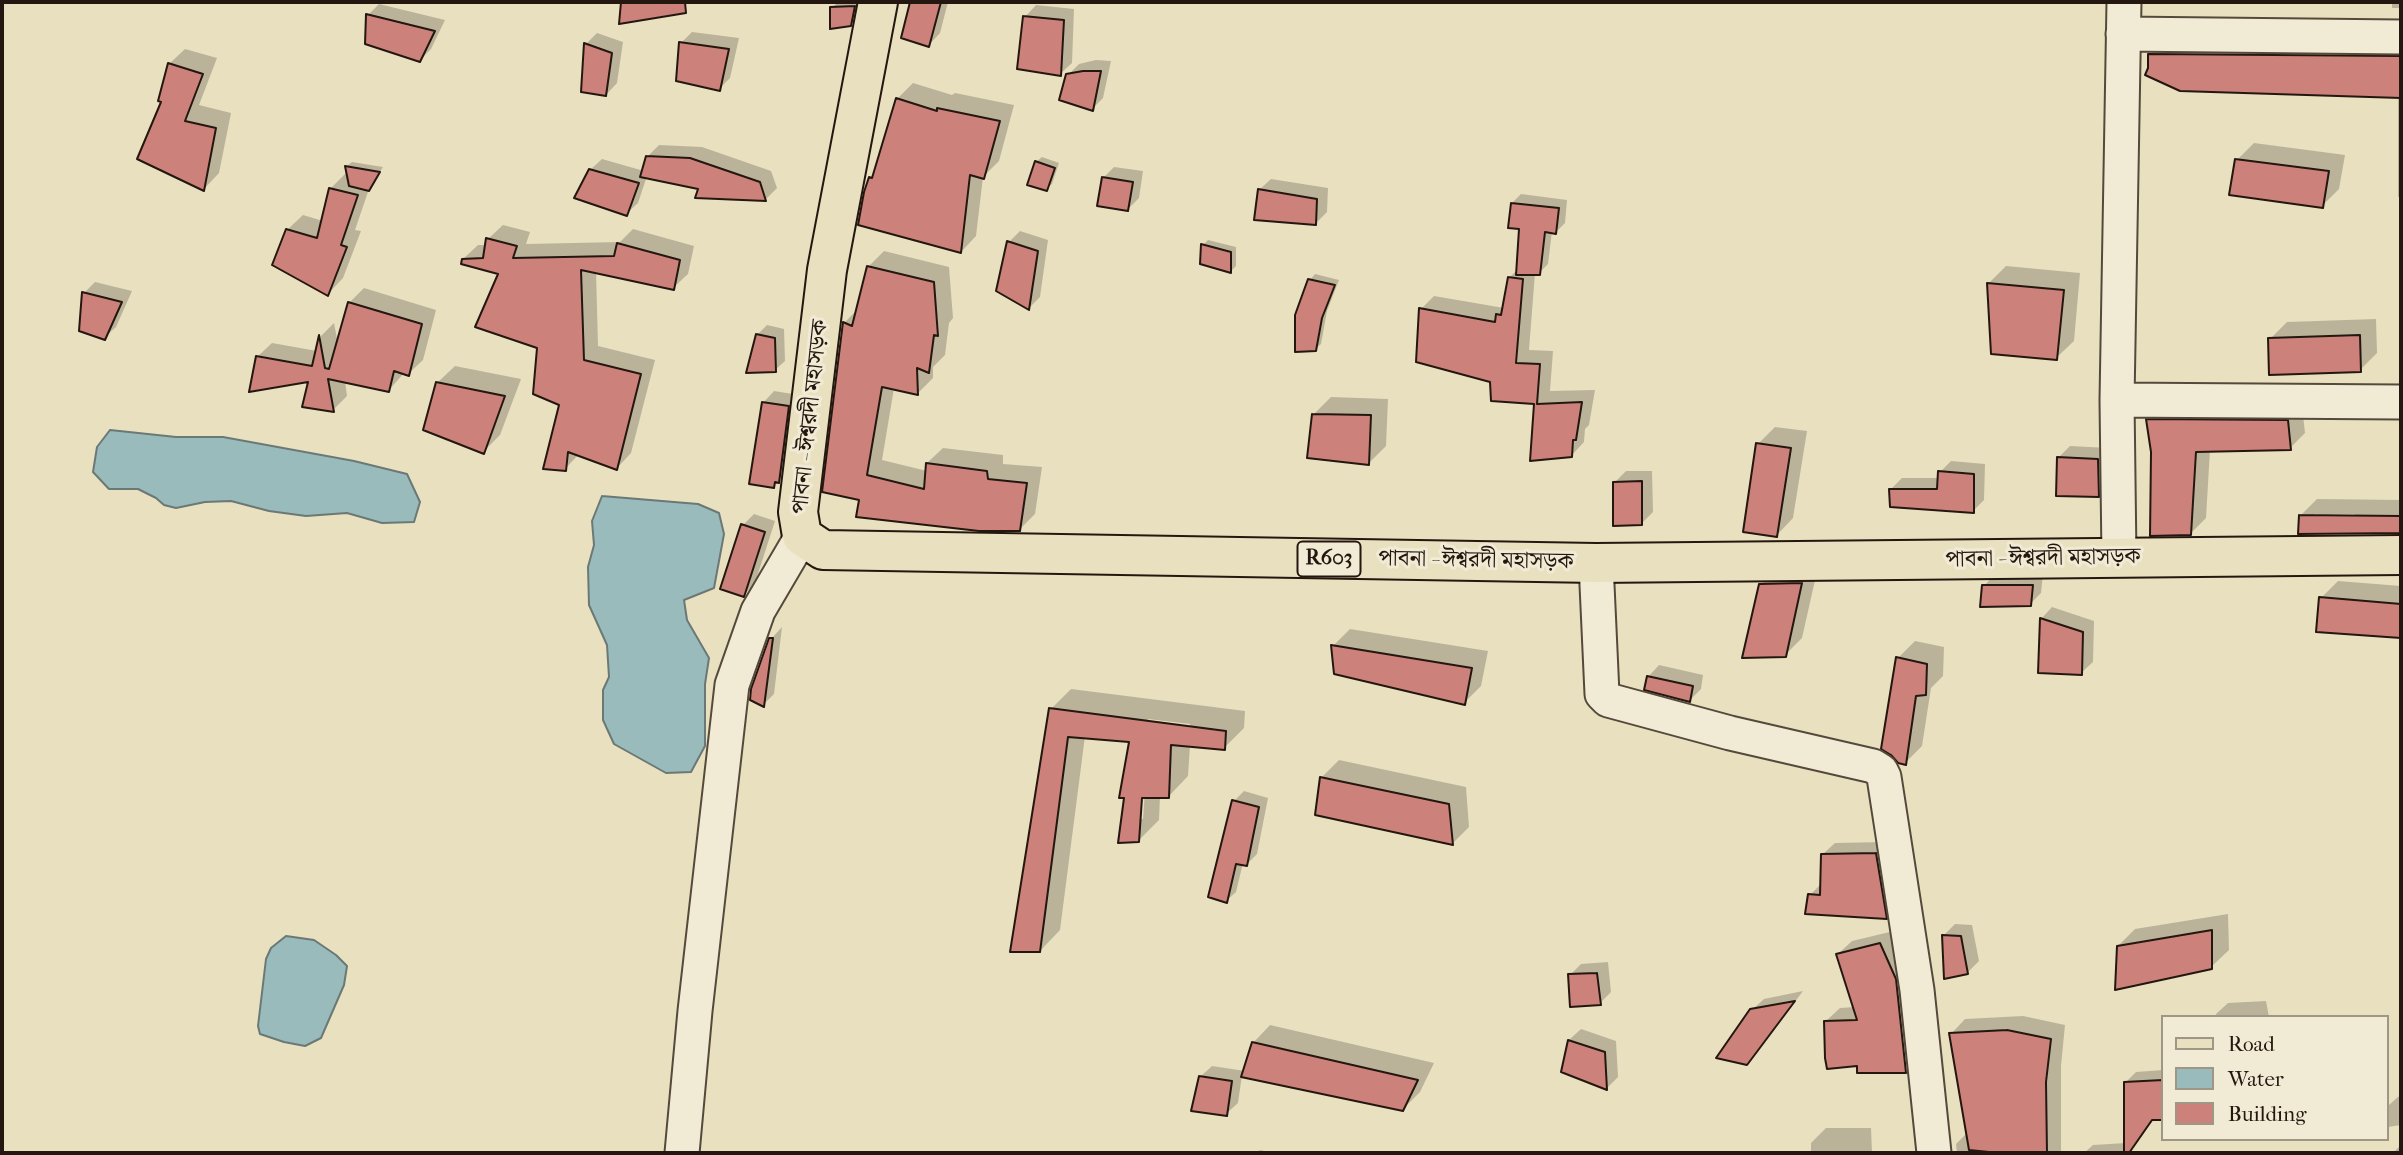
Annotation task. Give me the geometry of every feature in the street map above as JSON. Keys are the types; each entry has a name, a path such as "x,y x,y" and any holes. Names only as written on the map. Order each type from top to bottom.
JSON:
{"main road":[{"name":"পাবনা - ঈশ্বরদী মহাসড়ক","path":"878,2 827,270 797,512 802,536 823,550 1596,563 2401,555"}],"street":[{"path":"2119,558 2117,400 2124,18 2401,37"},
{"path":"2117,400 2401,402"},
{"path":"682,1153 695,1011 732,685 758,611 802,536"},
{"path":"1596,563 1602,694 1608,699 1730,733 1873,765 1881,771 1917,990 1934,1153"}],"water":[{"path":"110,430 176,437 223,437 354,461 407,474 420,502 414,522 382,523 347,513 306,516 269,511 231,501 205,502 176,508 164,505 138,489 109,489 93,472 97,447"},
{"path":"602,496 698,504 719,513 724,534 714,588 684,600 687,620 709,658 705,684 705,746 691,772 666,773 614,744 603,720 603,690 609,677 607,645 589,605 588,567 594,545 592,521"},
{"path":"286,936 314,940 347,966 344,985 321,1038 305,1046 260,1034 258,1026 266,959 271,948"}],"building":[{"path":"621,2 685,2 686,13 619,24"},
{"path":"910,2 941,2 929,47 901,38"},
{"path":"855,6 851,26 830,29 830,7"},
{"path":"366,14 435,31 420,62 365,44"},
{"path":"1023,16 1064,20 1061,76 1017,69"},
{"path":"679,42 729,49 720,91 676,81"},
{"path":"584,43 612,53 606,96 581,92"},
{"path":"2148,54 2401,56 2401,98 2180,91 2145,75"},
{"path":"168,63 203,74 185,121 216,128 204,191 137,159 161,102 158,101"},
{"path":"1101,71 1093,111 1059,100 1066,74"},
{"path":"896,98 937,111 937,108 1000,121 984,179 970,175 961,253 858,225 864,192 869,177 872,178"},
{"path":"646,156 690,158 760,182 766,201 695,198 698,189 640,177"},
{"path":"2235,159 2329,171 2323,208 2229,195"},
{"path":"1035,161 1055,168 1047,191 1027,185"},
{"path":"345,166 380,172 369,191 349,186"},
{"path":"589,169 639,183 627,216 574,198"},
{"path":"1102,177 1133,182 1128,211 1097,206"},
{"path":"329,188 358,195 341,245 347,247 328,296 272,265 286,229 317,238"},
{"path":"1258,189 1317,199 1316,225 1254,220"},
{"path":"1511,203 1559,208 1556,234 1545,232 1540,275 1516,275 1519,229 1508,228"},
{"path":"486,238 517,246 513,258 614,256 617,243 680,260 674,290 581,270 584,360 641,374 617,470 568,452 566,471 543,469 559,405 533,394 537,348 475,327 498,274 461,264 462,259 483,258"},
{"path":"1007,241 1038,251 1029,310 996,291"},
{"path":"1201,244 1231,252 1231,273 1200,264"},
{"path":"867,266 934,282 938,336 934,335 929,373 917,368 918,395 882,387 867,475 924,489 926,463 987,471 988,479 1027,483 1020,531 979,531 856,517 859,500 822,492 843,322 852,326"},
{"path":"1508,277 1523,279 1516,363 1540,364 1537,404 1582,402 1572,457 1530,461 1534,404 1491,401 1490,382 1416,362 1419,308 1495,322 1496,314 1501,315"},
{"path":"1308,279 1335,285 1322,318 1316,351 1295,352 1295,315"},
{"path":"1987,283 2064,290 2057,360 1991,354"},
{"path":"82,292 122,302 105,340 79,331"},
{"path":"348,302 422,324 409,376 394,371 389,392 328,379 334,412 302,407 308,382 249,392 256,356 312,366 319,335 325,368 329,369"},
{"path":"756,334 775,338 776,372 746,373"},
{"path":"2360,335 2361,372 2269,375 2268,338"},
{"path":"436,382 505,396 484,454 423,430"},
{"path":"762,402 789,406 779,483 775,482 774,488 749,484"},
{"path":"1312,414 1371,415 1369,465 1307,458"},
{"path":"2146,419 2288,420 2291,450 2196,452 2191,535 2150,536 2151,452"},
{"path":"1756,443 1791,448 1777,537 1743,532"},
{"path":"2057,457 2098,459 2099,497 2056,496"},
{"path":"1938,471 1974,474 1974,513 1890,507 1889,489 1937,489"},
{"path":"1642,481 1642,525 1613,526 1613,482"},
{"path":"2299,515 2401,516 2401,533 2298,534"},
{"path":"741,524 765,532 744,597 720,589"},
{"path":"1802,583 1786,657 1742,658 1759,584"},
{"path":"1982,585 2033,585 2031,606 1980,607"},
{"path":"2319,597 2401,604 2401,638 2316,632"},
{"path":"2040,618 2083,632 2082,675 2038,673"},
{"path":"769,638 773,638 764,707 750,700 751,689"},
{"path":"1331,645 1472,668 1465,705 1334,674"},
{"path":"1896,657 1927,664 1926,695 1916,696 1906,765 1898,763 1881,749"},
{"path":"1647,676 1693,686 1690,702 1644,690"},
{"path":"1049,708 1226,731 1225,750 1171,745 1169,798 1142,798 1139,842 1118,843 1124,798 1119,798 1129,742 1068,737 1040,952 1010,952"},
{"path":"1320,777 1449,804 1453,845 1315,815"},
{"path":"1232,800 1259,807 1247,866 1236,864 1227,903 1208,897"},
{"path":"1876,853 1887,919 1805,914 1808,894 1820,895 1821,854"},
{"path":"2212,930 2212,969 2115,990 2117,946"},
{"path":"1942,935 1961,936 1968,974 1944,979"},
{"path":"1880,943 1896,979 1906,1073 1857,1073 1857,1066 1827,1069 1824,1021 1857,1020 1836,954"},
{"path":"1597,973 1601,1005 1570,1007 1568,974"},
{"path":"1795,1001 1747,1065 1716,1058 1750,1009"},
{"path":"2007,1030 2051,1039 2046,1082 2047,1153 1969,1150 1949,1033"},
{"path":"1568,1040 1605,1052 1607,1090 1561,1072"},
{"path":"1252,1042 1418,1080 1403,1111 1241,1077"},
{"path":"1199,1076 1232,1081 1227,1116 1191,1111"},
{"path":"2162,1080 2162,1120 2152,1120 2129,1153 2124,1153 2124,1082"}]}
